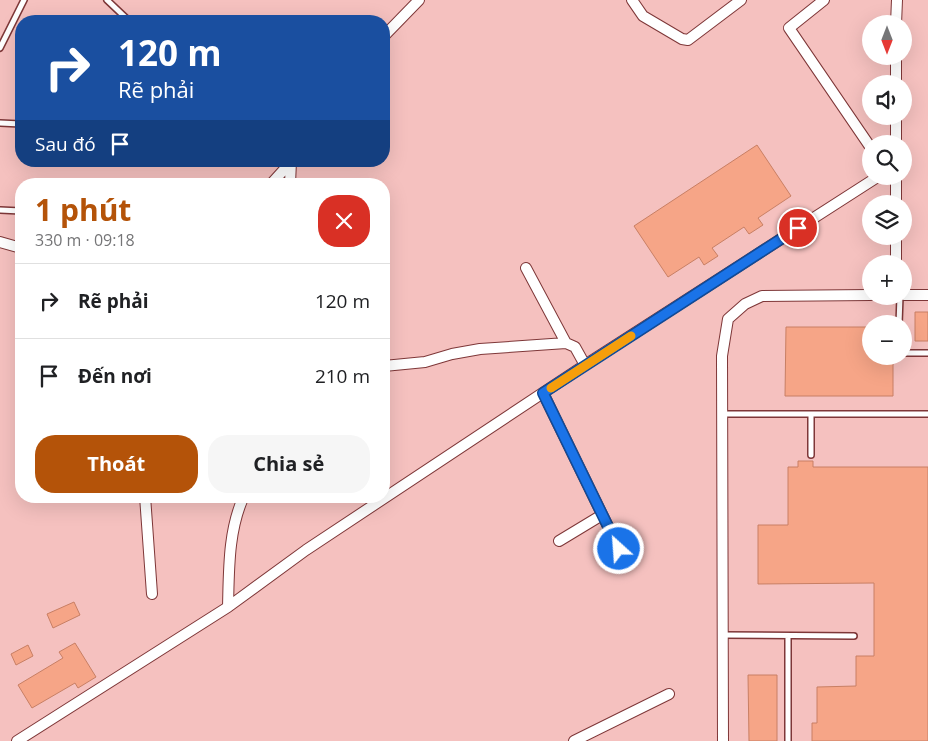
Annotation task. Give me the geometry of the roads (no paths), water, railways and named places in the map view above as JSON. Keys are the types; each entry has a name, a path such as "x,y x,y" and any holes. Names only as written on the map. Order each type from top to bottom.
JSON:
{"street":[{"path":"390,30 419,0"},
{"path":"632,0 643,16 682,39 688,40 741,0"},
{"path":"824,0 789,28 862,135"},
{"path":"896,15 897,0"},
{"path":"276,178 286,167"},
{"path":"390,494 585,365 865,185"},
{"path":"0,242 15,246"},
{"path":"526,268 566,344"},
{"path":"723,741 722,356 728,319 744,304 762,296 862,295"},
{"path":"912,295 928,295"},
{"path":"390,365 425,362 452,354 480,349 566,344 576,347 585,365"},
{"path":"543,393 619,549"},
{"path":"146,503 152,594"},
{"path":"228,607 229,572 235,521 241,503"},
{"path":"17,741 228,607 306,550 377,503"},
{"path":"559,541 602,515"},
{"path":"574,741 668,694"}],"lane":[{"path":"16,15 24,0"},
{"path":"107,0 123,15"},
{"path":"0,48 15,18"},
{"path":"0,124 15,124"},
{"path":"0,210 15,211"},
{"path":"912,353 928,352"},
{"path":"722,414 928,414"},
{"path":"810,455 812,414"},
{"path":"723,635 854,636"},
{"path":"788,636 788,741"}]}
